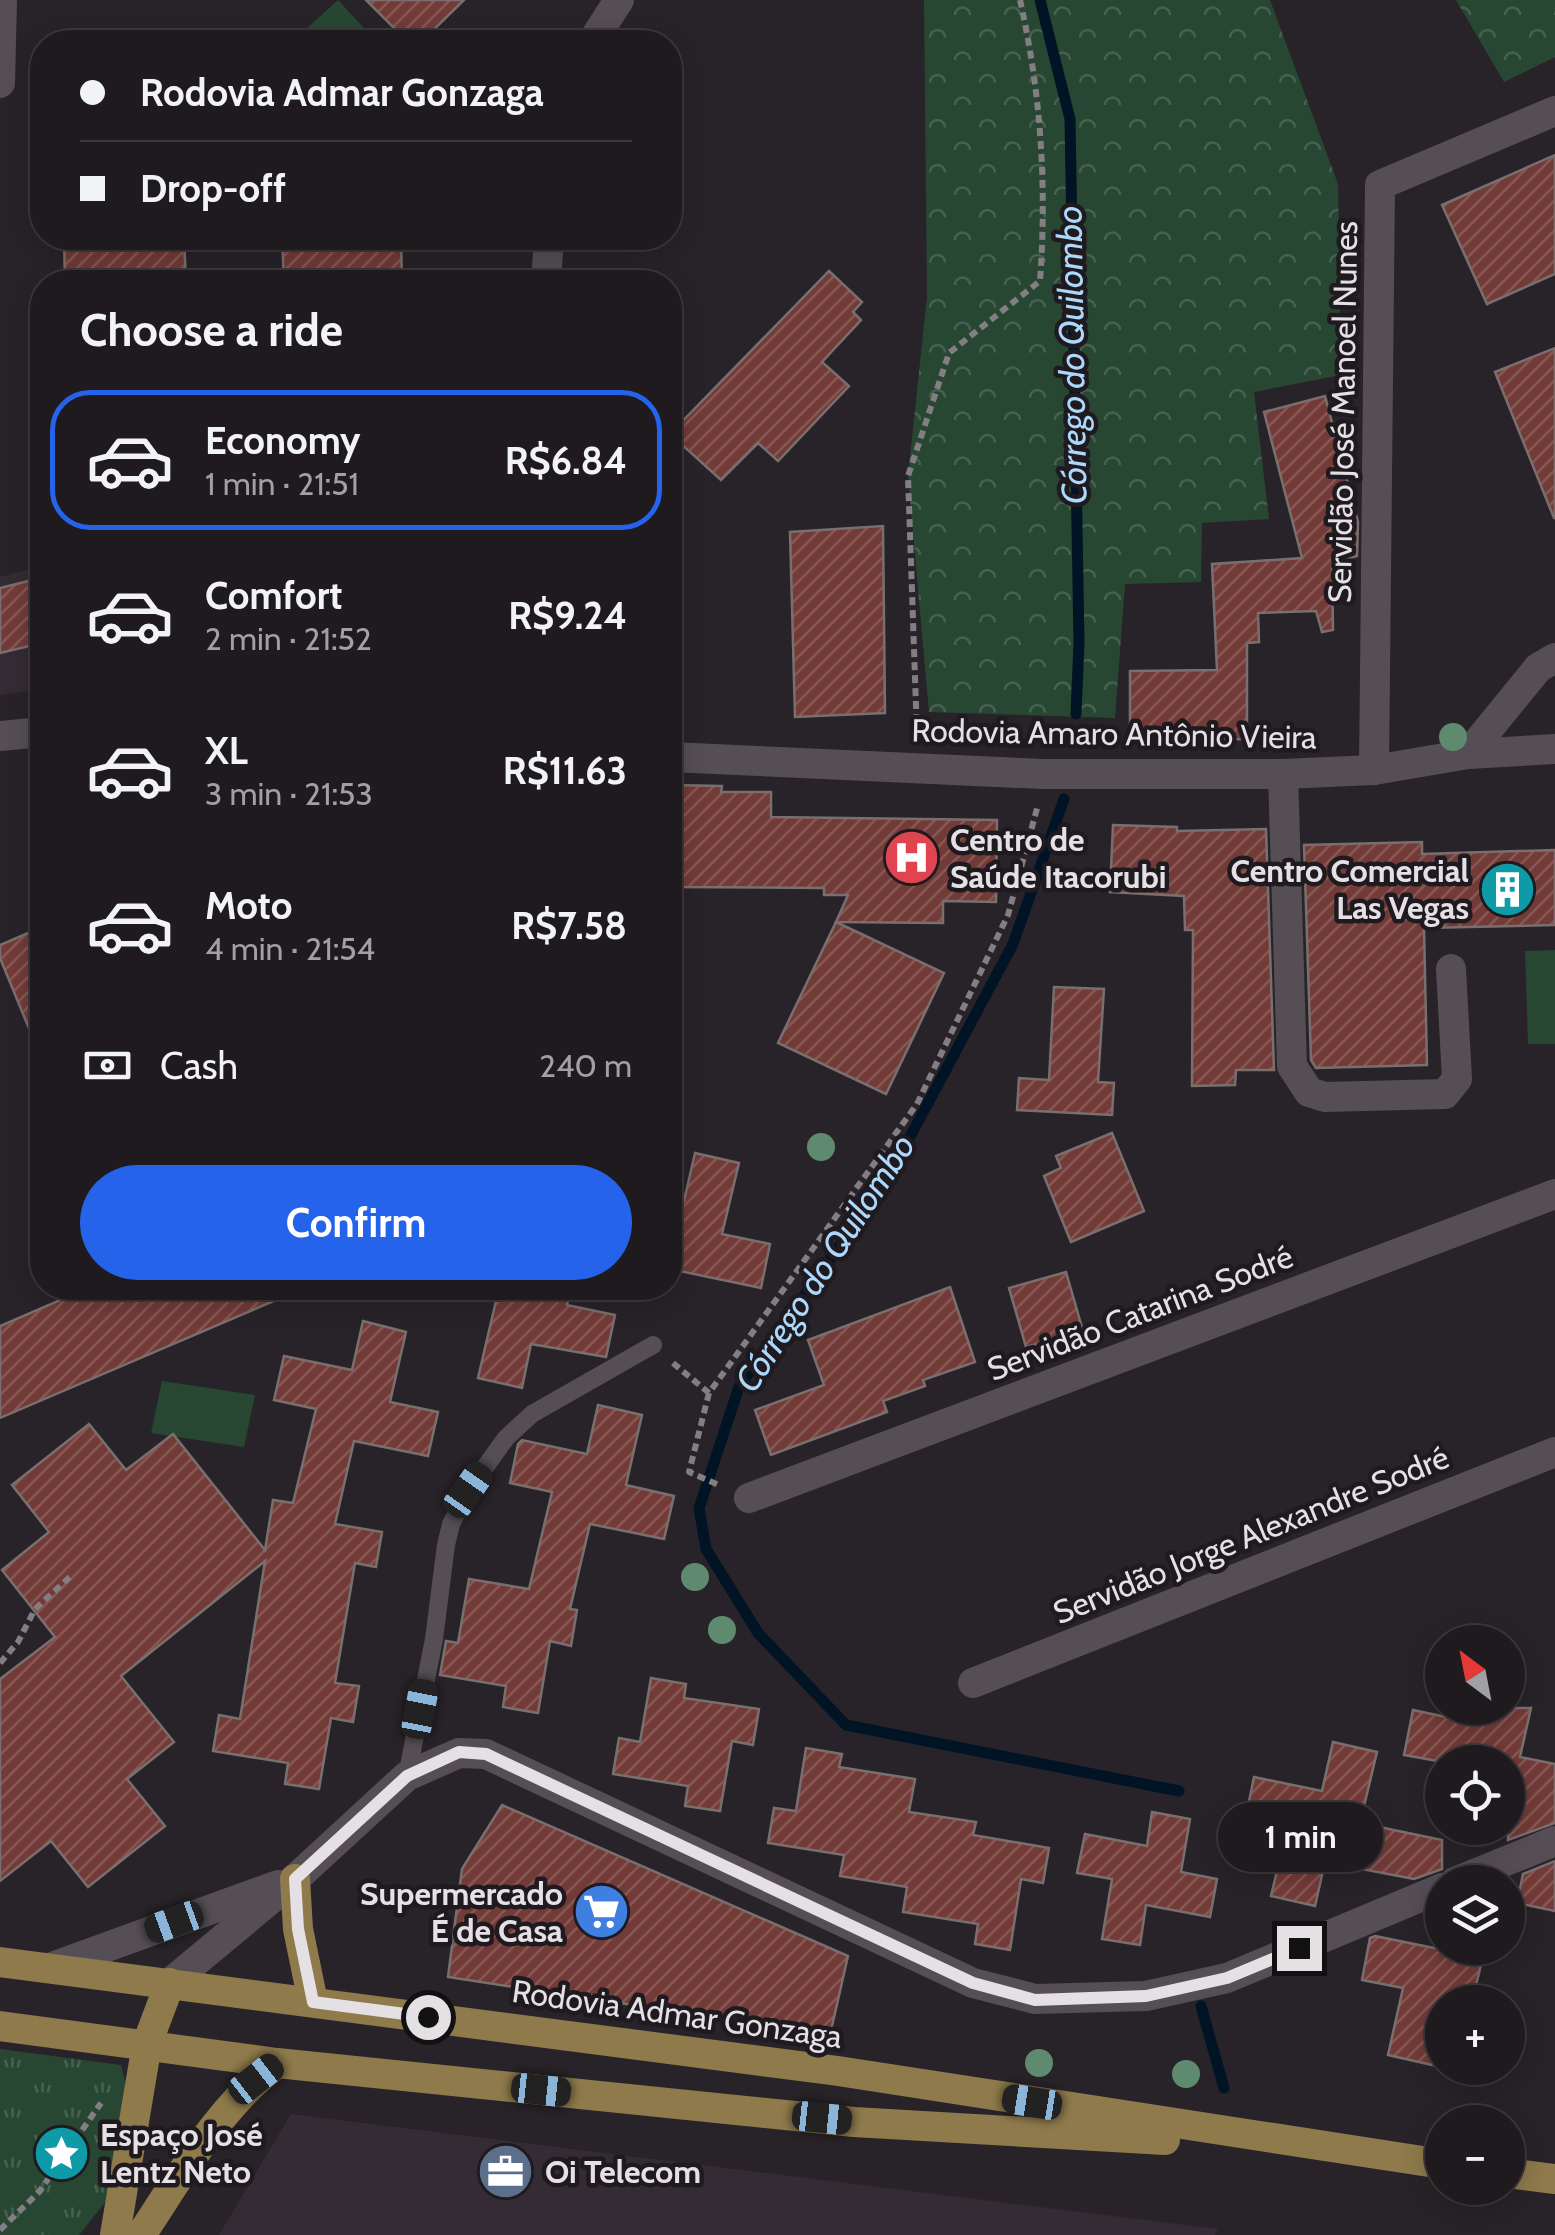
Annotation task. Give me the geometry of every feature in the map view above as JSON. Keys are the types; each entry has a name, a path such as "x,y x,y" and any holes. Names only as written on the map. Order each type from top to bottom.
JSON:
{"main road":[{"path":"295,1879 298,1929 313,2002"},
{"name":"Rodovia Admar Gonzaga","path":"0,1962 838,2070 1425,2162"},
{"path":"115,2235 148,2044 170,1983"},
{"name":"Rodovia Admar Gonzaga","path":"0,2026 276,2063 854,2122 1343,2151"},
{"path":"141,2235 235,2101 276,2063"},
{"path":"1525,2175 1555,2179"}],"street":[{"path":"0,82 2,0"},
{"path":"600,30 619,0"},
{"name":"Servidão José Manoel Nunes","path":"1374,770 1380,185 1555,111"},
{"path":"1468,754 1538,668 1555,658"},
{"path":"0,736 30,733"},
{"name":"Rodovia Amaro Antônio Vieira","path":"682,757 1043,774 1283,774 1374,770 1468,754 1555,749"},
{"path":"1283,774 1292,1066 1308,1092 1325,1097 1445,1094 1453,1088 1457,1078 1451,968"},
{"name":"Servidão Catarina Sodré","path":"749,1498 1555,1194"},
{"name":"Servidão Jorge Alexandre Sodré","path":"973,1684 1555,1452"},
{"path":"170,1983 295,1879 407,1776 459,1752 486,1754 973,1983 1035,2000 1146,1996 1227,1978 1425,1895"},
{"path":"1495,1865 1555,1840"},
{"path":"49,1968 295,1879"}],"lane":[{"path":"407,1776 434,1639 446,1545 468,1490 506,1438 532,1414 653,1345"}],"path":[{"path":"918,766 908,476 948,354 1040,281 1045,214 1035,67 1020,0"},
{"path":"689,1472 709,1393 918,1104 1008,915 1034,827 1043,774"},
{"path":"653,1345 709,1393"},
{"path":"0,1664 18,1642 36,1609 72,1576"},
{"path":"0,2230 39,2192 104,2098 141,2082"}],"shaded area":[{"path":"30,569 30,691 0,695 0,577"},
{"name":"Oi Telecom","path":"291,2114 1218,2229 1215,2235 219,2235"}],"green space":[{"path":"338,0 366,30 305,30"},
{"path":"924,0 1270,0 1338,184 1341,375 1254,392 1269,519 1202,523 1201,582 1125,584 1115,718 929,712 908,476 927,297"},
{"path":"1456,0 1555,0 1555,57 1504,82"},
{"path":"1555,950 1555,1044 1528,1044 1525,951"},
{"path":"162,1381 255,1395 244,1447 151,1433"},
{"name":"Espaço José Lentz Neto","path":"0,2049 121,2065 132,2110 111,2195 79,2235 0,2235"}],"building":[{"path":"366,0 464,0 433,30 396,30"},
{"path":"1555,155 1555,274 1487,304 1442,205"},
{"path":"64,250 185,250 185,270 65,270"},
{"path":"283,250 401,250 402,270 283,270"},
{"path":"829,271 862,302 853,312 861,320 822,362 849,386 778,461 758,443 721,480 682,445 682,422"},
{"path":"1555,348 1555,518 1554,518 1495,372"},
{"path":"1325,396 1358,522 1357,556 1332,563 1333,630 1322,632 1316,611 1258,613 1259,642 1247,643 1247,739 1130,741 1130,671 1217,670 1212,564 1302,558 1264,412"},
{"path":"883,526 885,713 795,717 790,532"},
{"path":"30,580 30,646 0,653 0,588"},
{"path":"682,785 722,786 721,792 771,792 771,817 997,820 996,902 943,901 943,923 836,922 848,895 824,895 824,888 682,887"},
{"path":"1113,825 1177,827 1177,831 1266,829 1274,1070 1236,1070 1235,1085 1192,1086 1193,930 1185,930 1184,896 1110,892"},
{"path":"1422,842 1422,854 1555,850 1555,925 1424,928 1427,1065 1316,1068 1311,1060 1304,845"},
{"path":"836,922 944,973 886,1094 778,1043"},
{"path":"30,932 30,1031 0,958 0,945"},
{"path":"1054,987 1104,989 1098,1082 1114,1083 1112,1115 1017,1110 1019,1078 1049,1080"},
{"path":"1112,1133 1144,1211 1071,1242 1044,1176 1061,1168 1056,1156"},
{"path":"695,1153 739,1163 722,1234 770,1244 761,1288 682,1272 684,1201"},
{"path":"1066,1272 1083,1331 1026,1347 1009,1288"},
{"path":"950,1287 975,1362 923,1380 925,1386 883,1401 887,1412 771,1455 755,1410 824,1385 808,1340"},
{"path":"60,1300 276,1300 0,1418 0,1326"},
{"path":"496,1300 568,1300 567,1305 615,1315 606,1357 531,1344 522,1388 478,1378"},
{"path":"363,1321 406,1332 390,1402 438,1412 428,1456 354,1441 335,1524 382,1532 376,1567 355,1563 335,1683 359,1686 353,1722 331,1718 319,1789 285,1784 288,1763 213,1751 219,1715 240,1719 265,1561 121,1676 174,1742 127,1779 165,1826 88,1887 51,1841 0,1881 0,1679 55,1637 2,1570 49,1532 12,1485 89,1424 126,1470 173,1434 265,1550 273,1500 293,1503 316,1409 274,1400 284,1356 352,1370"},
{"path":"598,1405 642,1415 626,1485 674,1496 664,1539 590,1524 570,1609 577,1610 571,1646 550,1641 538,1713 503,1707 506,1686 440,1675 446,1641 458,1643 469,1579 529,1589 552,1492 510,1483 518,1444 522,1440 587,1454"},
{"path":"651,1678 686,1684 684,1698 759,1709 753,1745 732,1741 720,1811 685,1806 688,1786 613,1774 619,1738 640,1742"},
{"path":"1525,1708 1531,1708 1523,1745 1425,1745 1425,1759 1404,1755 1413,1710 1425,1713 1425,1725 1525,1725"},
{"path":"1333,1742 1377,1752 1360,1823 1425,1836 1425,1845 1442,1845 1442,1865 1425,1865 1425,1875 1414,1879 1325,1862 1315,1906 1271,1896 1287,1829 1245,1821 1254,1777 1322,1791"},
{"path":"806,1748 842,1754 839,1767 915,1779 909,1812 976,1822 973,1835 1049,1848 1043,1883 1021,1879 1010,1950 975,1944 978,1924 903,1912 907,1887 840,1876 844,1855 768,1843 774,1808 796,1811"},
{"path":"1525,1758 1555,1764 1555,1823 1525,1834"},
{"name":"Supermercado É de Casa","path":"502,1805 848,1956 830,2035 448,1977 462,1869"},
{"path":"1152,1812 1190,1819 1181,1872 1217,1879 1210,1917 1146,1905 1140,1945 1102,1939 1112,1879 1077,1873 1085,1834 1147,1846"},
{"path":"1555,1861 1555,1911 1525,1905 1525,1873"},
{"path":"1370,1938 1425,1946 1425,1965 1481,1965 1476,1985 1425,1985 1425,2063 1388,2055 1403,1988 1362,1980"}],"waterway":[{"name":"Córrego do Quilombo","path":"1040,0 1070,119 1079,642 1076,714"},
{"name":"Córrego do Quilombo","path":"1064,799 1013,944 888,1178 739,1387 699,1508 706,1549 758,1633 846,1725 1179,1791"},
{"name":"Córrego do Quilombo","path":"1201,2006 1224,2088"}],"place":[{"name":"Centro de Saúde Itacorubi","path":"911,858"},
{"name":"Centro Comercial Las Vegas","path":"1508,889"},
{"name":"Supermercado É de Casa","path":"602,1912"},
{"name":"Espaço José Lentz Neto","path":"61,2153"},
{"name":"Oi Telecom","path":"506,2172"}],"route":[{"path":"428,2017 313,2002 298,1929 295,1879 407,1776 459,1752 486,1754 973,1983 1035,2000 1146,1996 1227,1978 1299,1948"}]}
